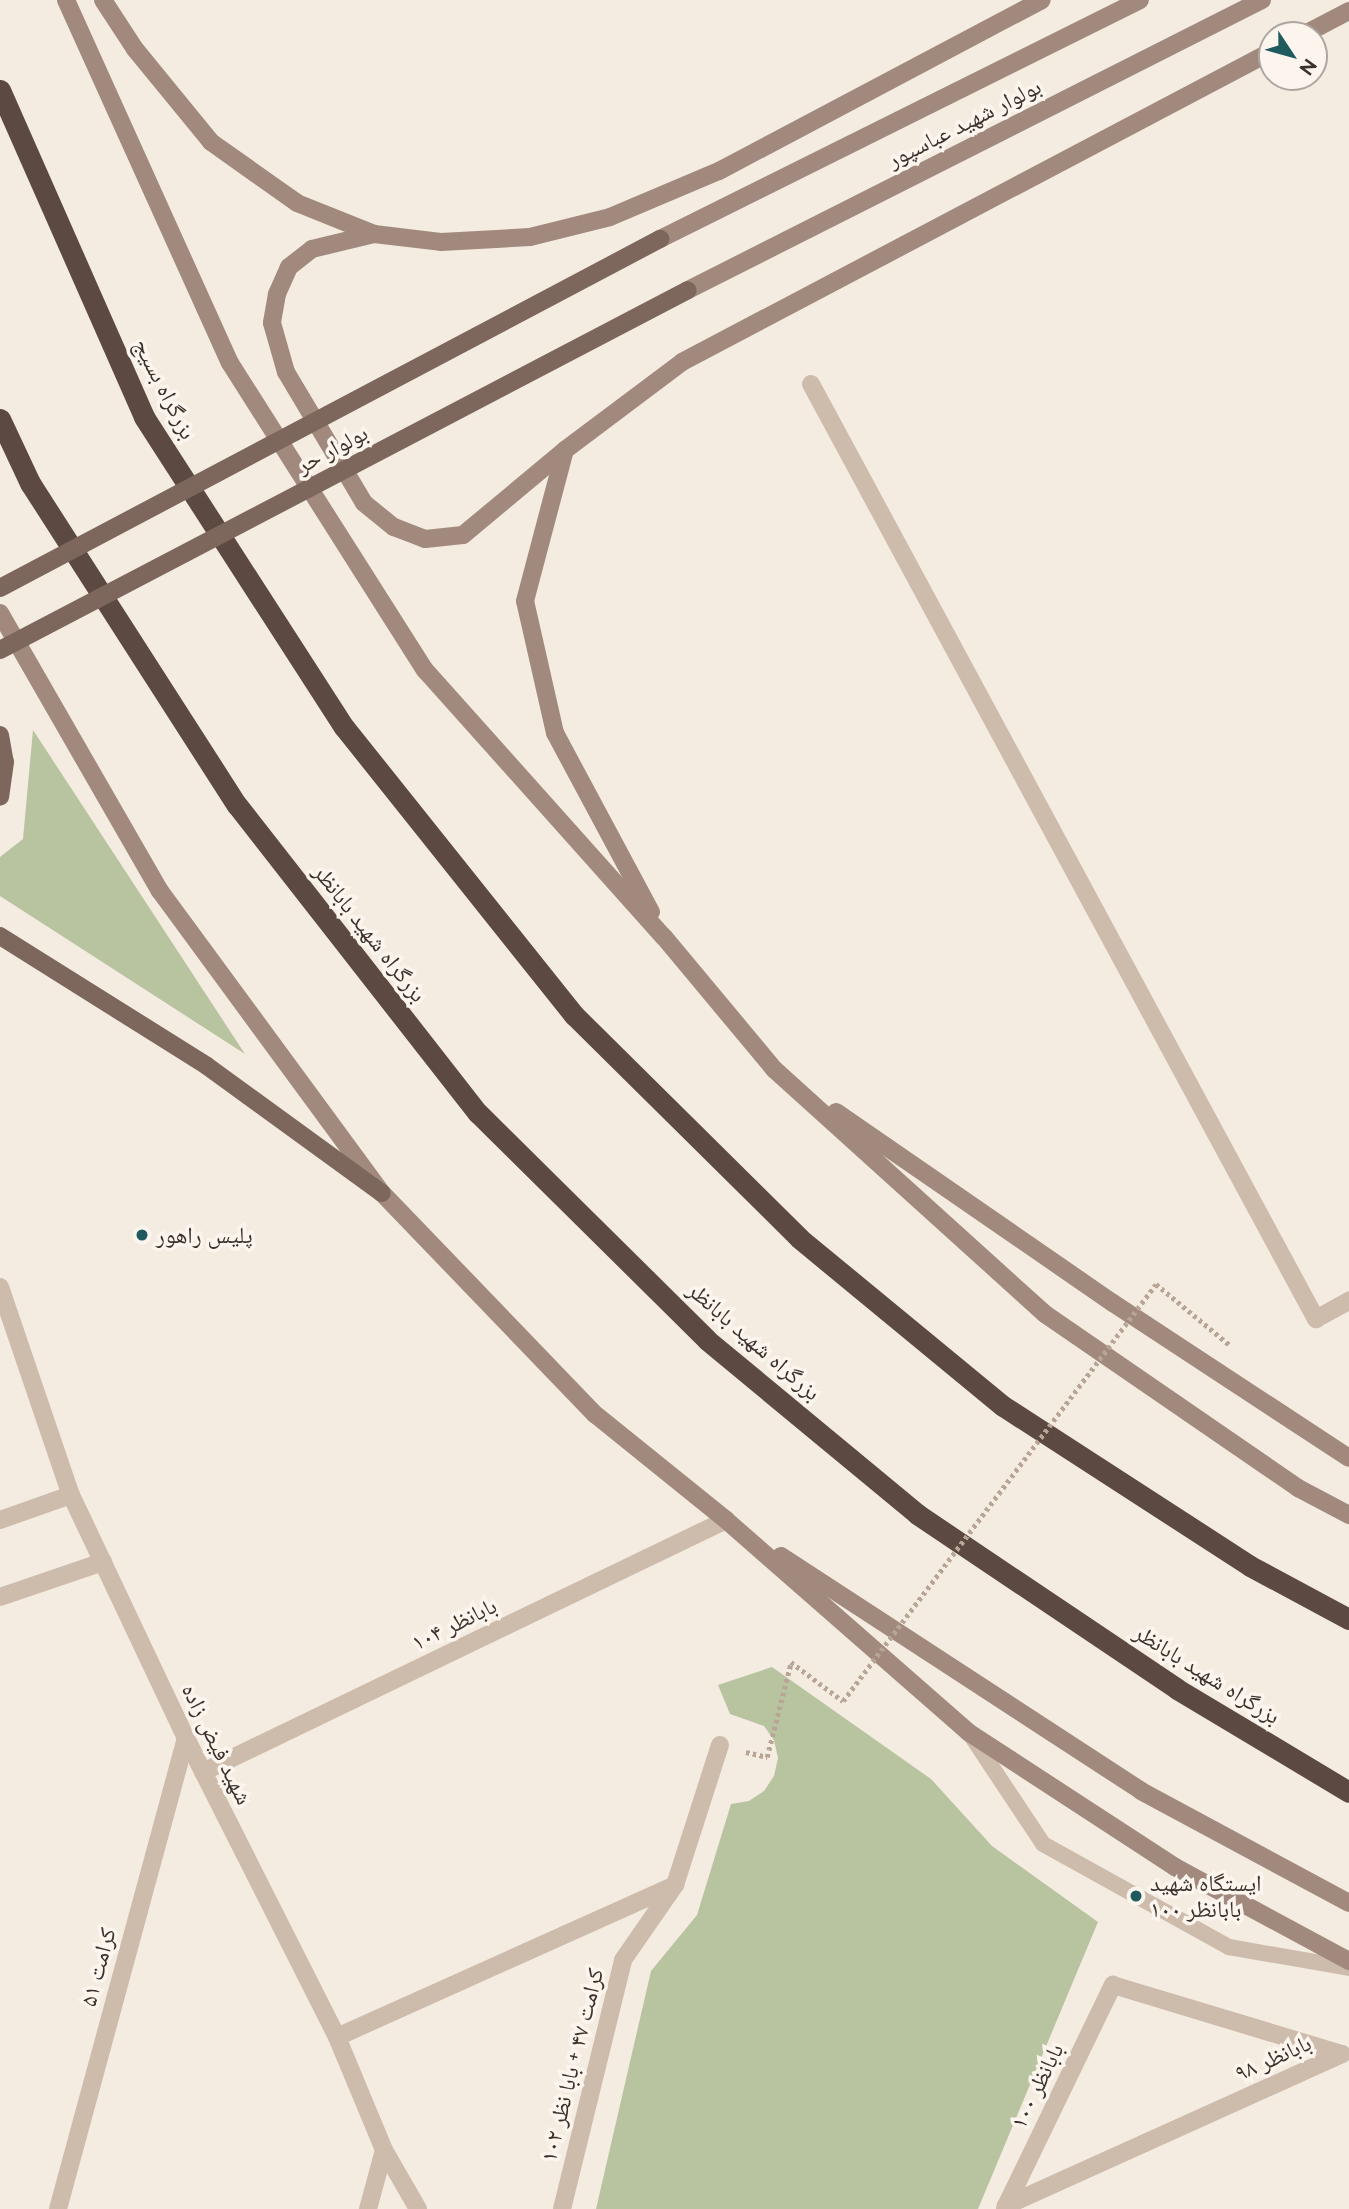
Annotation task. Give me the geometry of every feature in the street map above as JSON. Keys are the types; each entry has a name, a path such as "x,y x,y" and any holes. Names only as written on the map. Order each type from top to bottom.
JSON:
{"highway":[{"name":"بزرگراه بسیج","path":"0,90 144,417 344,727 574,1015 799,1238 1003,1406 1250,1566 1349,1619"},
{"name":"بزرگراه شهید بابانظر","path":"0,419 30,483 237,805 478,1113 707,1340 917,1514 1177,1689 1349,1792"}],"main road":[{"path":"66,0 230,363 425,670 664,937 775,1070 1045,1314 1298,1488 1349,1515"},
{"path":"103,0 135,49 211,142 297,202 374,234 441,242 530,237 610,217 719,171 1042,0"},
{"name":"بولوار شهید عباسپور","path":"660,239 1140,0"},
{"name":"بولوار شهید عباسپور","path":"688,290 1262,0"},
{"path":"1328,22 1349,11"},
{"path":"374,234 312,249 289,267 277,295 272,323 286,372 364,503 394,527 425,539 463,535 565,450 682,362 1258,58"},
{"name":"بولوار حر","path":"0,588 660,239"},
{"name":"بولوار حر","path":"0,650 688,290"},
{"path":"565,450 525,601 555,733 664,937"},
{"path":"0,613 160,891 382,1193 596,1415 726,1520 968,1732 1175,1867 1349,1961"},
{"path":"0,736 5,762 0,797"},
{"path":"0,936 207,1066 382,1193"},
{"path":"775,1070 1113,1303 1349,1458"},
{"path":"726,1520 1141,1791 1349,1903"}],"street":[{"path":"811,384 1316,1319 1349,1301"},
{"name":"شهید فیض زاده","path":"0,1287 71,1495 186,1738 337,2037 384,2150 418,2209"},
{"path":"0,1520 71,1495"},
{"name":"بابانظر ۱۰۴","path":"203,1772 726,1520"},
{"path":"0,1597 103,1562"},
{"name":"کرامت ۵۱","path":"58,2209 186,1738"},
{"name":"کرامت ۴۷ + بابا نظر ۱۰۲","path":"562,2209 623,1960 675,1885 720,1745"},
{"path":"337,2037 675,1885"},
{"name":"بابانظر ۱۰۰","path":"1006,2207 1113,1985"},
{"name":"بابانظر ۹۸","path":"1006,2207 1342,2054 1113,1985"},
{"path":"368,2209 384,2150"}],"lane":[{"path":"968,1732 1043,1844 1229,1947 1349,1968"}],"path":[{"path":"720,1745 767,1757 791,1662 843,1701 1156,1284 1214,1328"}],"green space":[{"path":"33,730 245,1054 0,896 0,857 23,839"},
{"path":"772,1667 931,1779 992,1846 1098,1922 978,2209 596,2209 651,1971 697,1915 731,1804 749,1801 764,1791 774,1776 778,1758 774,1740 764,1726 730,1714 718,1685"}],"place":[{"name":"پلیس راهور","path":"142,1235"},
{"name":"ایستگاه شهید بابانظر ۱۰۰","path":"1136,1896"}]}
